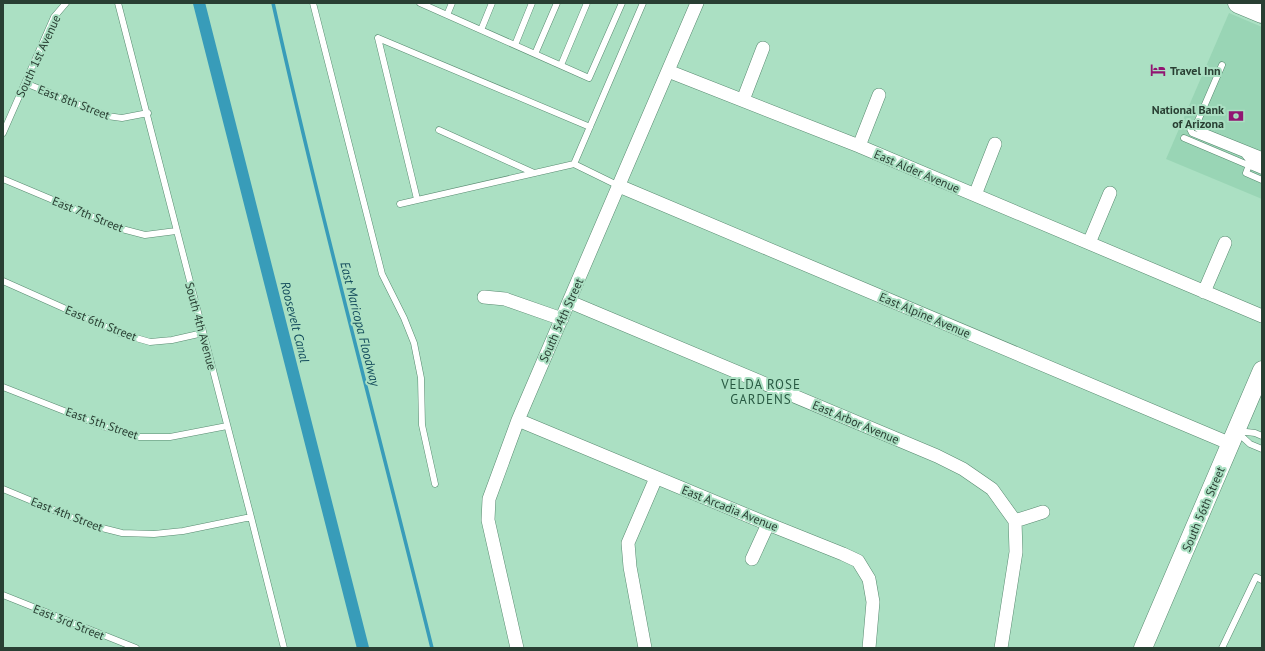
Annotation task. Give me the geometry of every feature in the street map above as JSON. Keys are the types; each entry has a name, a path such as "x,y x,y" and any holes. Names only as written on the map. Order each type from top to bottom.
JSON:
{"main road":[{"path":"1238,3 1262,13"}],"street":[{"name":"South 54th Street","path":"517,648 488,520 489,499 518,420 570,302 697,3"},
{"path":"743,100 763,48"},
{"name":"East Alder Avenue","path":"668,71 859,146 1262,316"},
{"name":"East Alder Avenue","path":"859,146 879,96"},
{"name":"East Alder Avenue","path":"975,196 995,144"},
{"name":"East Alpine Avenue","path":"619,186 1234,437"},
{"path":"1089,243 1110,193"},
{"path":"1204,292 1225,243"},
{"path":"484,297 505,299 562,318"},
{"name":"East Arbor Avenue","path":"570,302 963,469 992,489 1015,521"},
{"name":"South 56th Street","path":"1143,648 1262,370"},
{"name":"East Arcadia Avenue","path":"518,420 858,561 869,579 873,602 870,648"},
{"path":"645,648 630,567 628,543 656,478"},
{"path":"1001,648 1016,552 1015,521 1044,512"},
{"path":"752,559 768,524"}],"lane":[{"name":"South 1st Avenue","path":"3,133 54,17 66,3"},
{"name":"South 4th Avenue","path":"118,3 148,113 176,231 284,648"},
{"path":"313,3 382,274 404,318 414,343 421,378 422,426 435,484"},
{"path":"420,3 589,78 622,3"},
{"path":"447,15 452,3"},
{"path":"481,30 492,3"},
{"path":"515,45 532,3"},
{"path":"535,54 558,3"},
{"path":"561,65 587,3"},
{"path":"574,164 643,3"},
{"path":"417,199 378,38 590,127"},
{"path":"1222,65 1197,123 1197,128 1262,155"},
{"name":"East 8th Street","path":"25,83 107,116 122,118 148,113"},
{"path":"1189,127 1192,133 1262,160"},
{"path":"439,130 534,173"},
{"path":"1184,138 1262,171"},
{"path":"1244,154 1249,160 1262,166"},
{"path":"400,204 574,164 619,186"},
{"path":"1249,166 1246,173 1262,180"},
{"name":"East 7th Street","path":"3,179 122,229 145,235 176,231"},
{"name":"East 6th Street","path":"3,281 122,334 150,342 172,340 203,333"},
{"name":"East 5th Street","path":"3,386 105,427 139,437 170,437 227,426"},
{"path":"1234,437 1255,433 1262,436"},
{"path":"1234,437 1262,449"},
{"name":"East 4th Street","path":"3,489 90,524 122,533 154,534 184,531 251,517"},
{"path":"1222,648 1259,579"},
{"name":"East 3rd Street","path":"3,595 136,648"}],"shaded area":[{"path":"1229,13 1262,27 1262,199 1166,159"}],"waterway":[{"name":"Roosevelt Canal","path":"199,3 363,648"},
{"name":"East Maricopa Floodway","path":"273,3 330,245 432,648"}],"place":[{"name":"Travel Inn","path":"1158,70"},
{"name":"National Bank of Arizona","path":"1236,116"}],"district":[{"name":"VELDA ROSE GARDENS","path":"761,392"}]}
